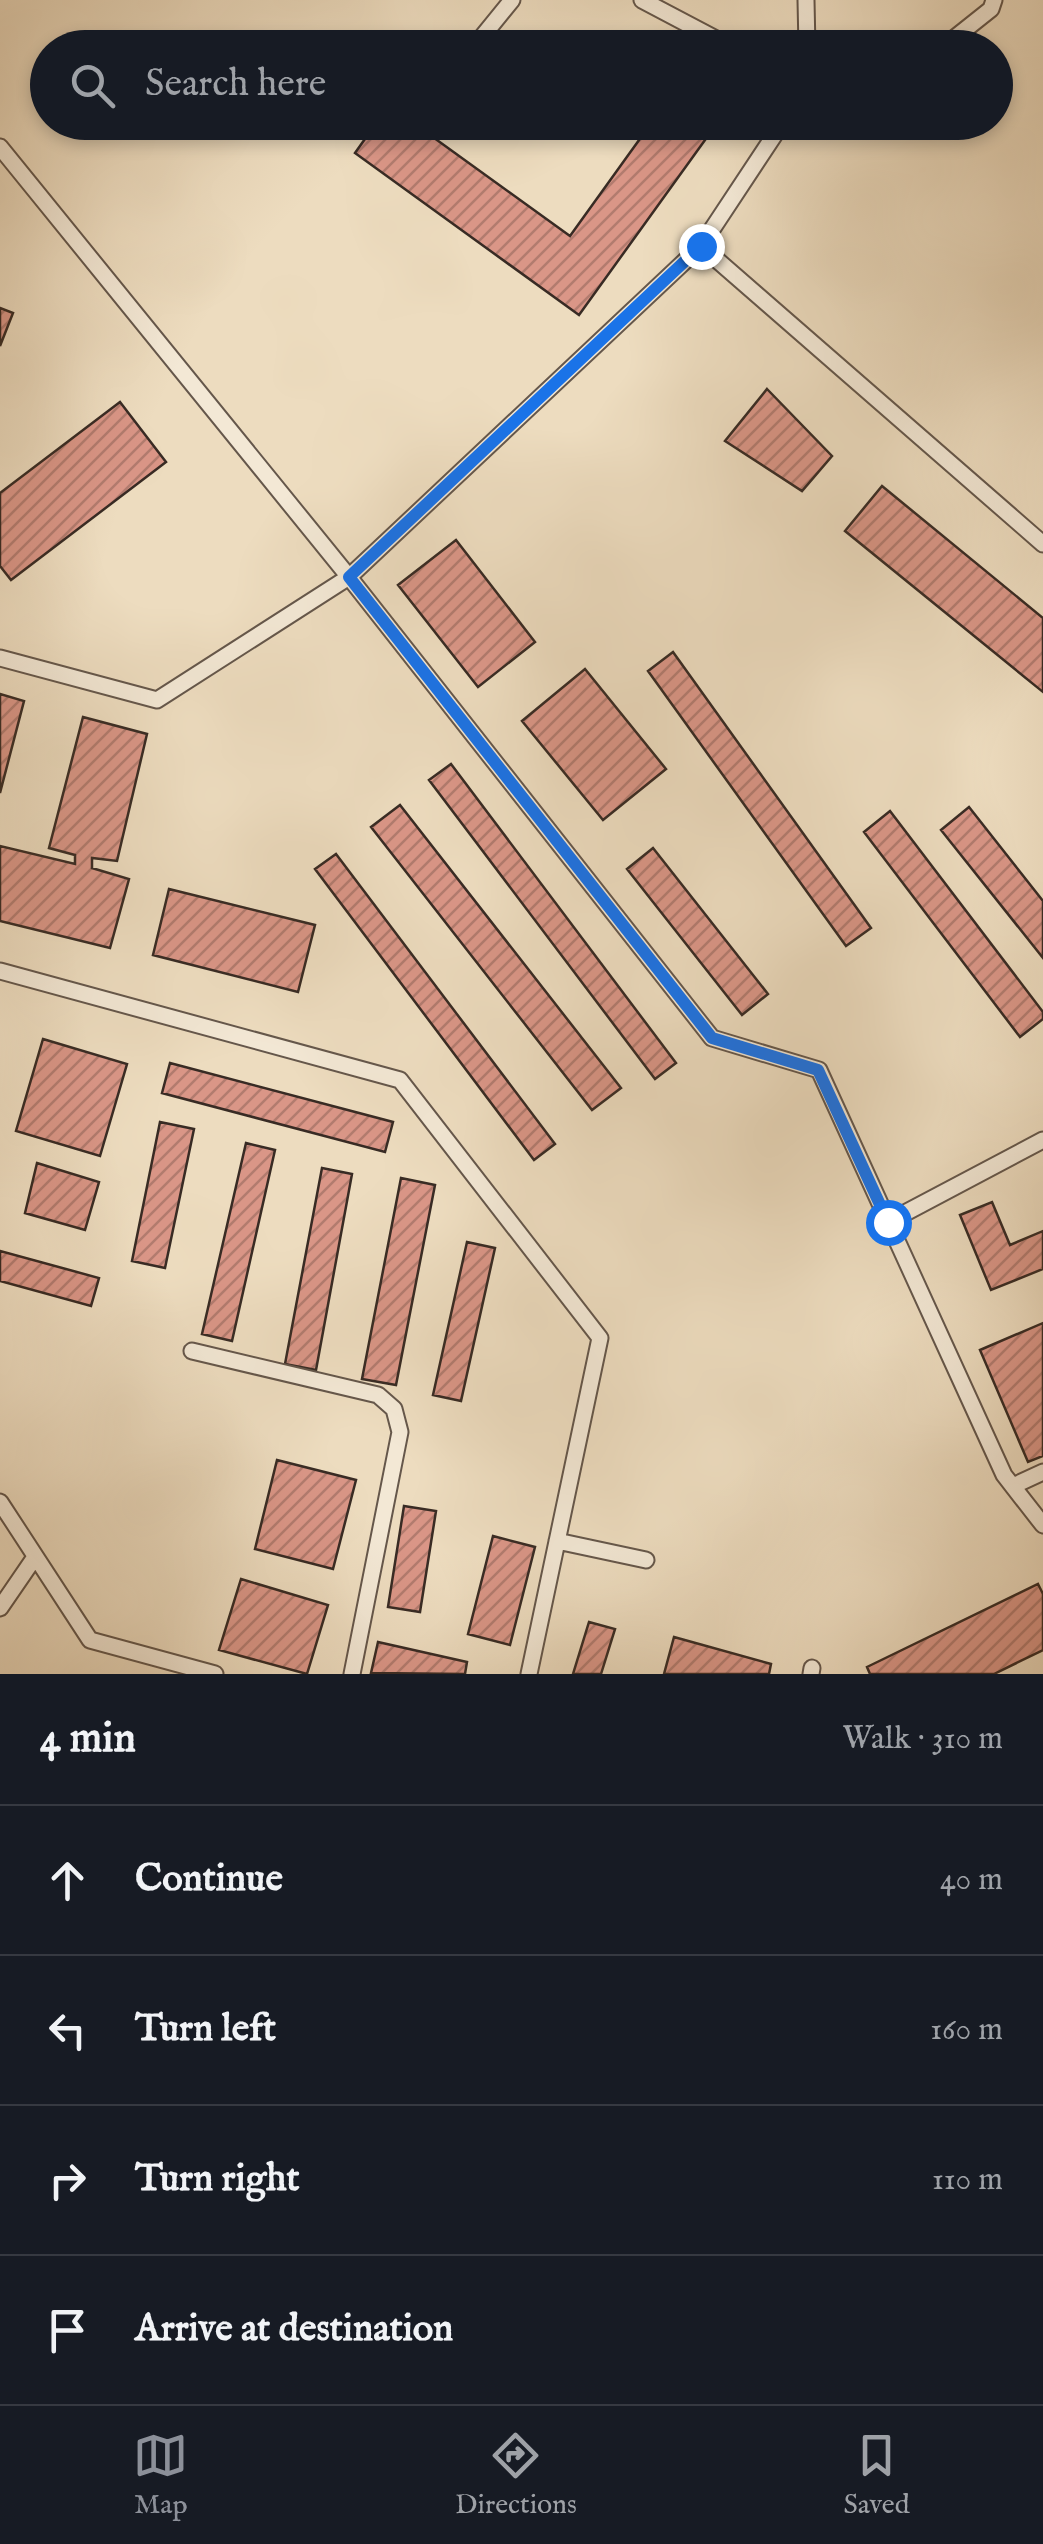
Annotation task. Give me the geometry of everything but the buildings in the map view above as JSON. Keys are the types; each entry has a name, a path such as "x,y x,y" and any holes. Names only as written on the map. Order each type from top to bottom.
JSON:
{"lane":[{"path":"488,30 512,0"},
{"path":"642,0 699,30"},
{"path":"806,0 807,30"},
{"path":"965,30 991,9 994,0"},
{"path":"0,658 157,700 349,577 701,246 771,140"},
{"path":"0,147 349,577 712,1038 818,1070 1004,1475 1043,1525"},
{"path":"701,246 1043,544"},
{"path":"0,971 400,1080 600,1338 529,1674"},
{"path":"888,1222 1043,1140"},
{"path":"192,1350 378,1395 394,1409 400,1432 352,1674"},
{"path":"1013,1486 1043,1472"},
{"path":"0,1502 90,1640 215,1674"},
{"path":"557,1541 646,1560"},
{"path":"0,1608 35,1557"}],"route":[{"path":"701,246 349,577 712,1038 818,1070 888,1222"}]}
